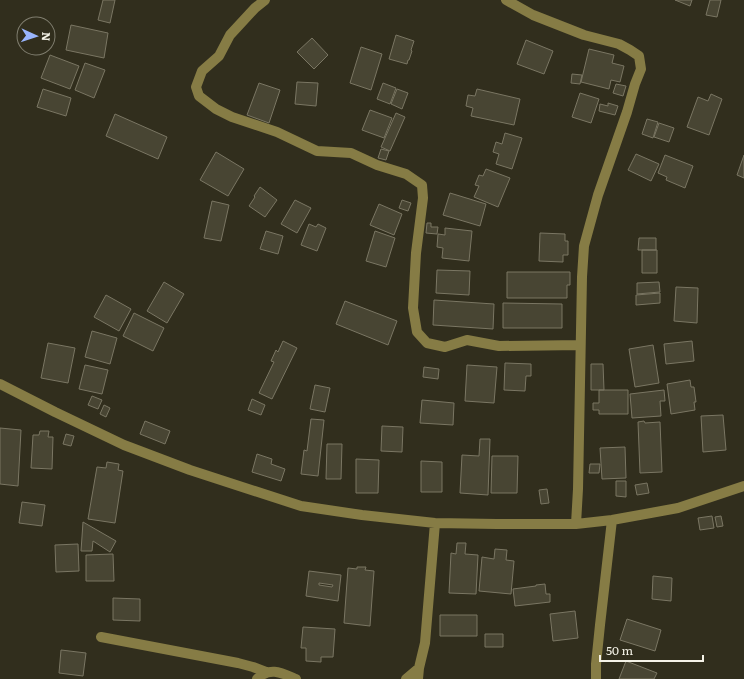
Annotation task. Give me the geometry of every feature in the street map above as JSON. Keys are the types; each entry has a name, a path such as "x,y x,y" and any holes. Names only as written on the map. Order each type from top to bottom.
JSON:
{"street":[{"path":"265,0 255,8 230,35 219,56 202,71 196,87 199,96 216,109 232,117 277,132 317,151 351,153 377,165 406,174 422,185 423,198 416,253 413,308 417,332 427,343 444,347 467,340 499,346 580,345"},
{"path":"506,0 532,15 584,35 619,44 638,56 642,68 635,84 627,112 598,194 584,246 576,524"},
{"path":"0,384 55,412 124,444 190,470 300,506 362,515 435,523 576,524 612,520 678,508 744,486"},
{"path":"596,679 597,656 612,520"},
{"path":"418,679 425,643 435,523"},
{"path":"101,637 238,663 266,672 279,672 296,679"},
{"path":"406,679 419,668"},
{"path":"257,679 261,674 266,672"}],"building":[{"path":"103,0 115,0 110,23 98,20"},
{"path":"675,0 692,0 690,6"},
{"path":"710,0 721,0 717,17 706,15"},
{"path":"71,25 108,33 104,58 66,50"},
{"path":"396,35 414,41 407,64 389,59"},
{"path":"312,38 328,55 314,69 297,52"},
{"path":"526,40 553,51 544,74 517,64"},
{"path":"361,47 382,54 371,90 350,83"},
{"path":"589,49 614,55 612,63 624,66 620,82 611,80 609,89 581,82"},
{"path":"50,56 79,66 70,89 41,78"},
{"path":"85,63 105,70 94,98 75,90"},
{"path":"572,74 582,75 580,84 571,83"},
{"path":"297,82 318,83 316,106 295,104"},
{"path":"259,83 280,90 269,123 247,115"},
{"path":"383,83 396,88 390,104 377,99"},
{"path":"616,84 626,86 623,96 613,93"},
{"path":"43,89 71,98 66,116 37,107"},
{"path":"397,89 408,93 402,109 391,104"},
{"path":"477,89 520,99 514,125 471,116 473,108 466,106 468,95 475,96"},
{"path":"580,93 599,99 591,123 572,117"},
{"path":"711,94 722,99 709,135 687,127 698,97 708,101"},
{"path":"608,103 618,106 615,115 599,111 600,104 608,106"},
{"path":"370,110 392,118 384,138 362,130"},
{"path":"396,113 405,117 390,151 381,147"},
{"path":"115,114 167,137 158,159 106,136"},
{"path":"647,119 658,122 653,138 642,134"},
{"path":"659,123 674,128 669,142 654,137"},
{"path":"505,133 522,138 512,169 496,164 499,154 493,152 496,142 502,144"},
{"path":"381,149 389,151 386,160 378,158"},
{"path":"216,152 244,169 228,196 200,180"},
{"path":"636,154 659,164 651,181 628,170"},
{"path":"665,155 693,166 685,188 666,180 667,177 658,173"},
{"path":"744,155 744,178 737,175"},
{"path":"486,169 510,178 498,207 474,197 479,186 475,185 479,175 483,176"},
{"path":"260,187 277,200 265,217 249,206"},
{"path":"450,193 486,204 480,226 443,215"},
{"path":"295,200 311,208 297,233 281,224"},
{"path":"402,200 411,203 408,211 399,208"},
{"path":"212,201 229,205 221,241 204,238"},
{"path":"379,204 402,214 394,235 370,225"},
{"path":"427,223 431,223 431,227 438,227 437,234 426,233"},
{"path":"309,224 316,227 318,224 326,228 317,251 301,245"},
{"path":"445,228 472,231 469,261 442,258 443,248 437,247 438,234 445,235"},
{"path":"266,231 283,236 278,254 260,249"},
{"path":"375,231 395,238 386,267 366,261"},
{"path":"540,233 565,234 565,241 568,241 568,255 563,255 563,262 539,261"},
{"path":"639,238 656,238 656,250 638,250"},
{"path":"642,250 657,250 657,273 642,273"},
{"path":"437,270 470,271 469,295 436,293"},
{"path":"507,272 570,272 570,285 567,285 567,298 507,298"},
{"path":"164,282 184,294 167,323 147,311"},
{"path":"659,282 660,292 637,294 637,283"},
{"path":"676,287 698,288 697,323 674,321"},
{"path":"660,293 660,303 636,305 636,295"},
{"path":"106,295 131,309 119,331 94,317"},
{"path":"434,300 494,304 493,329 433,325"},
{"path":"345,301 397,321 388,345 336,324"},
{"path":"503,303 562,304 562,328 503,328"},
{"path":"134,313 164,328 153,351 123,336"},
{"path":"92,331 117,338 110,364 85,357"},
{"path":"283,341 297,348 272,399 259,393 274,362 271,361 276,350 278,352"},
{"path":"692,341 694,361 666,364 664,344"},
{"path":"48,343 75,348 68,383 41,378"},
{"path":"653,345 659,383 635,387 629,349"},
{"path":"505,363 531,364 531,376 526,376 525,391 504,390"},
{"path":"591,364 603,364 604,390 591,390"},
{"path":"85,365 108,370 102,394 79,389"},
{"path":"467,365 497,367 494,403 465,401"},
{"path":"424,367 439,369 438,379 423,377"},
{"path":"690,380 691,387 694,387 696,402 694,402 695,410 671,414 667,384"},
{"path":"315,385 330,388 325,412 310,409"},
{"path":"599,390 628,390 628,414 599,414 599,410 593,410 593,403 599,403"},
{"path":"664,390 665,401 660,401 661,416 632,418 630,394"},
{"path":"92,396 102,400 98,409 88,405"},
{"path":"252,399 265,405 261,415 248,410"},
{"path":"422,400 454,403 453,425 420,423"},
{"path":"104,405 110,408 106,417 100,414"},
{"path":"723,415 726,450 703,452 701,416"},
{"path":"311,419 324,420 318,476 301,474 304,450 307,451"},
{"path":"145,421 170,431 165,444 140,434"},
{"path":"644,421 645,423 660,422 662,472 640,473 638,422"},
{"path":"382,426 403,427 402,452 381,451"},
{"path":"0,428 21,430 18,486 0,484"},
{"path":"40,431 49,431 48,437 53,437 52,469 31,468 33,435 39,435"},
{"path":"66,434 74,436 71,446 63,444"},
{"path":"480,439 490,439 488,495 460,493 462,455 479,456"},
{"path":"327,444 342,444 341,479 326,479"},
{"path":"625,447 626,478 602,479 600,448"},
{"path":"257,454 272,459 271,464 285,469 281,481 252,472"},
{"path":"492,456 518,456 517,493 491,493"},
{"path":"356,459 379,460 378,493 356,493"},
{"path":"421,461 442,462 442,492 421,492"},
{"path":"107,462 119,464 118,470 123,471 115,523 88,519 97,467 106,468"},
{"path":"590,464 600,464 599,473 589,473"},
{"path":"616,481 626,481 626,497 616,496"},
{"path":"647,483 649,493 637,495 635,485"},
{"path":"547,489 549,503 541,504 539,490"},
{"path":"22,502 45,505 42,526 19,523"},
{"path":"712,516 714,528 700,530 698,518"},
{"path":"721,516 723,526 717,527 715,517"},
{"path":"83,522 116,541 110,552 93,541 92,551 81,551"},
{"path":"457,543 466,543 465,554 478,555 476,594 449,593 451,553 456,554"},
{"path":"78,544 79,571 56,572 55,545"},
{"path":"495,549 507,550 506,560 514,561 511,594 479,591 482,557 494,559"},
{"path":"113,554 114,581 86,581 86,555"},
{"path":"357,567 366,567 365,570 374,571 370,626 344,623 348,568 357,569"},
{"path":"309,571 341,575 338,601 306,596","holes":["319,583 333,585 332,587 319,585"]},
{"path":"653,576 672,578 671,601 652,599"},
{"path":"545,584 546,594 550,594 550,602 515,606 513,589"},
{"path":"113,598 140,599 140,621 113,620"},
{"path":"575,611 578,638 553,641 550,614"},
{"path":"440,615 477,615 477,636 440,636"},
{"path":"627,619 661,630 655,651 620,640"},
{"path":"303,627 335,629 333,657 321,657 321,662 306,661 306,648 301,648"},
{"path":"485,634 503,634 503,647 485,647"},
{"path":"61,650 86,653 83,676 59,673"},
{"path":"626,661 657,673 654,679 619,679"}]}
